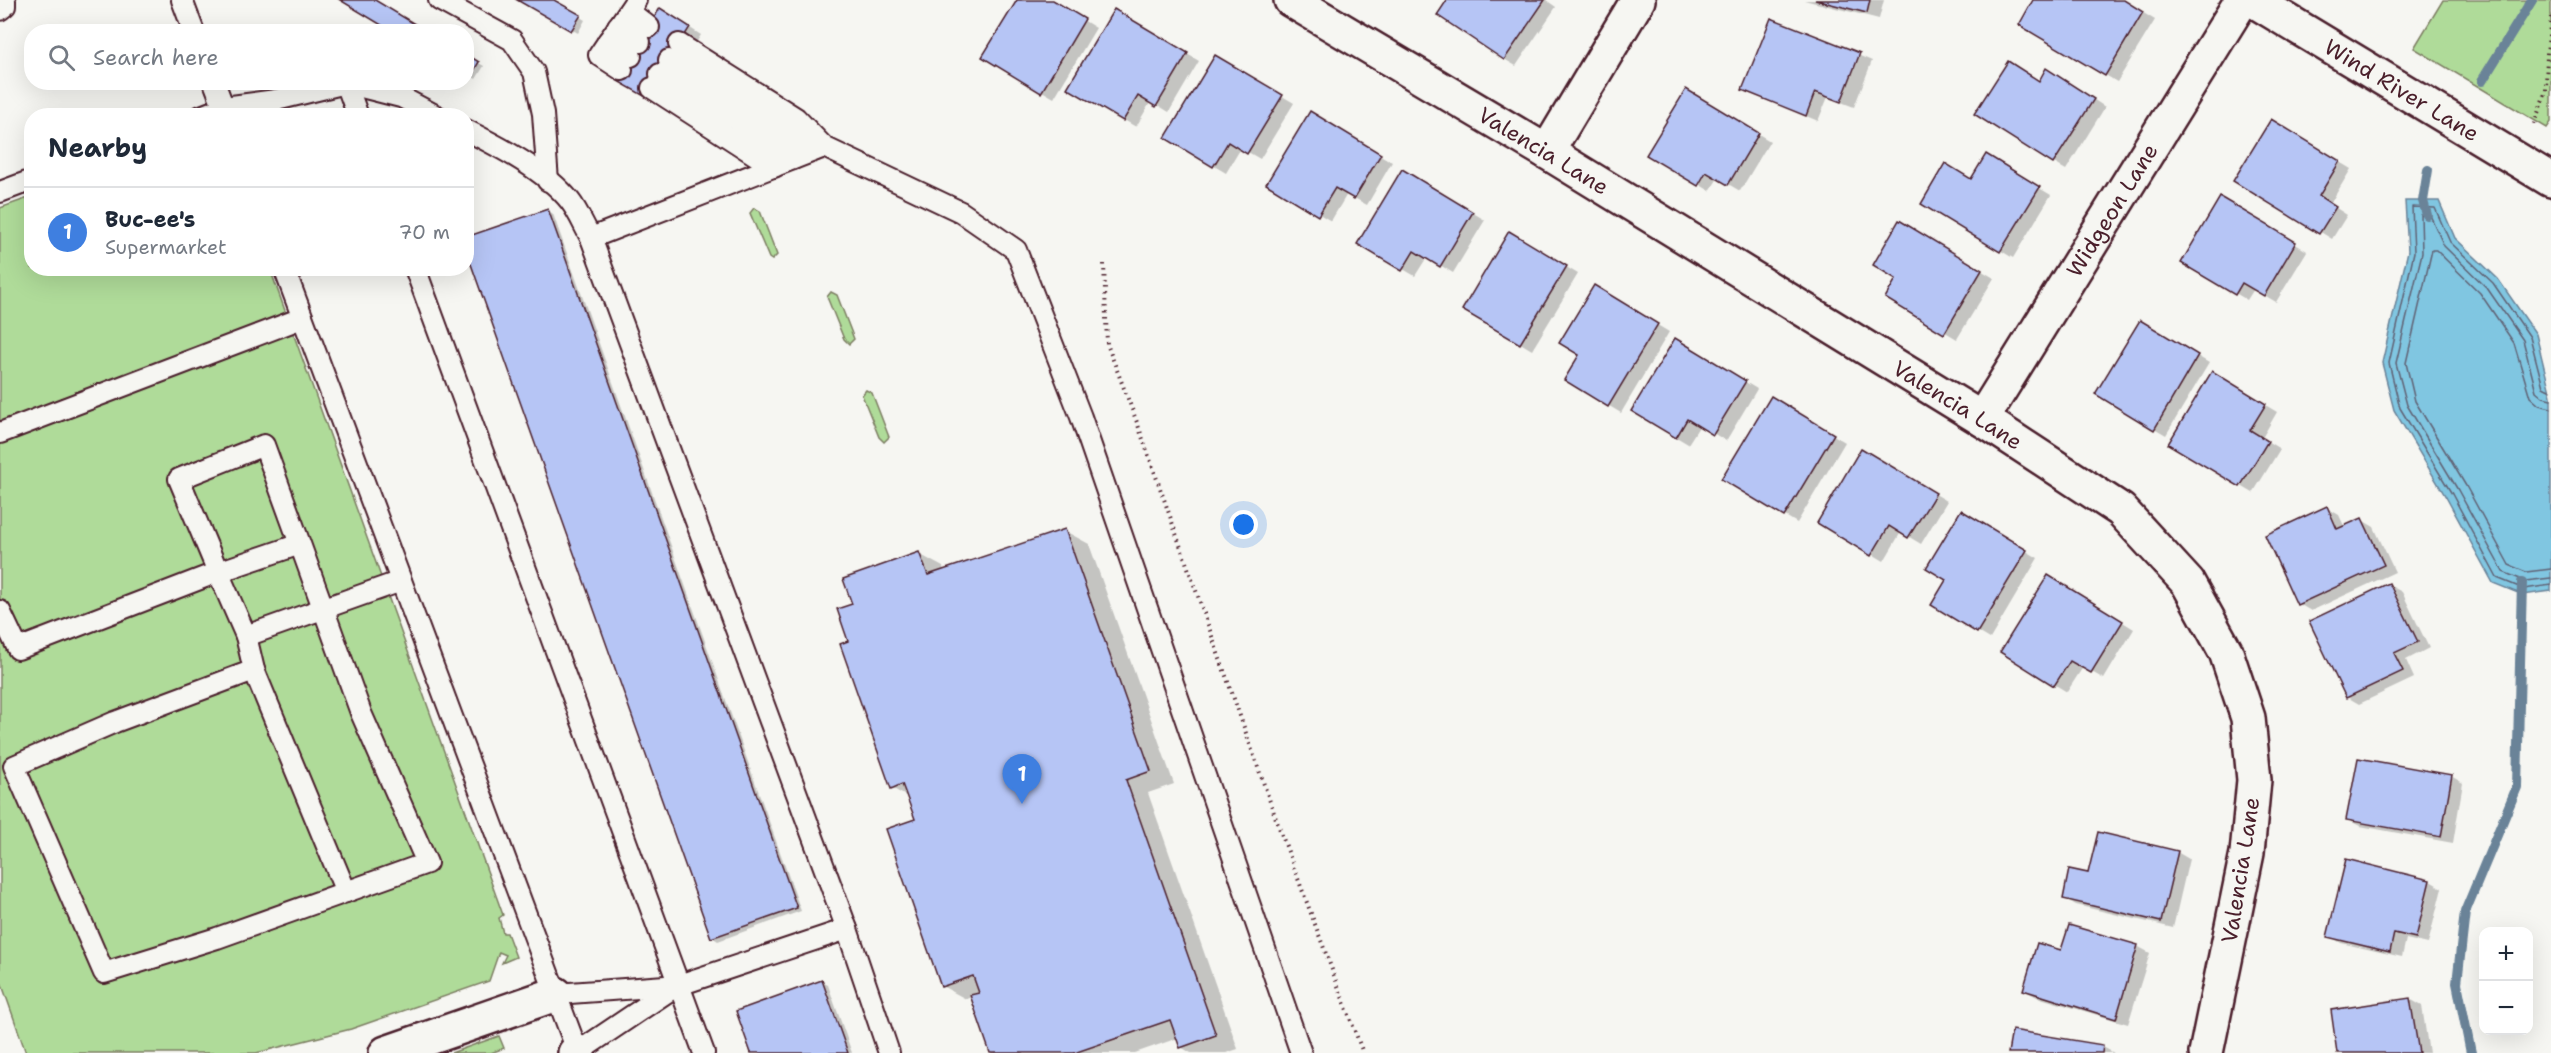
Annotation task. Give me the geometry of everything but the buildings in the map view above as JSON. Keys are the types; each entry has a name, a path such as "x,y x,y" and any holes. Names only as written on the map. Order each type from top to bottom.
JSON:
{"street":[{"name":"Valencia Lane","path":"1291,0 1547,152 1982,419 2121,510 2188,583 2226,652 2248,718 2254,780 2247,853 2206,1053"},
{"path":"1547,152 1638,0"},
{"name":"Widgeon Lane","path":"1982,419 2242,0"},
{"name":"Wind River Lane","path":"2253,0 2551,180"},
{"path":"386,1053 556,994"}],"lane":[{"path":"0,10 5,6 4,0"},
{"path":"182,0 191,24"},
{"path":"439,0 512,40 534,72 543,114 548,181"},
{"path":"623,20 635,49 599,55 623,20"},
{"path":"665,67 796,118 819,149 962,212 1016,250 1081,417 1301,1053"},
{"path":"665,67 793,159"},
{"path":"665,67 774,167"},
{"path":"217,90 224,108"},
{"path":"239,108 315,90"},
{"path":"349,90 355,108"},
{"path":"374,90 401,98 421,108"},
{"path":"474,134 503,148 548,181 570,201 591,238 847,930 889,1053"},
{"path":"591,238 819,149"},
{"path":"0,192 24,183"},
{"path":"287,276 577,1053 679,985"},
{"path":"418,276 704,1053"},
{"path":"0,434 302,318"},
{"path":"254,670 115,722 14,766 104,973 217,938 346,892 427,863 361,713 264,445 178,479 246,636 254,670 346,892"},
{"path":"0,612 18,649 218,572 300,544"},
{"path":"246,636 401,581"},
{"path":"556,994 679,985 847,930"}],"path":[{"path":"2534,124 2546,91 2551,17"},
{"path":"1104,264 1107,344 1138,424 1281,833 1363,1053"}],"green space":[{"path":"2443,0 2551,0 2551,122 2547,128 2414,48"},
{"path":"24,199 24,276 273,276 503,915 499,918 503,933 507,933 516,957 502,963 506,955 499,952 489,981 351,1029 256,1053 26,1053 0,979 0,208"},
{"path":"754,208 760,211 777,255 772,260 769,258 750,213"},
{"path":"831,292 837,295 854,339 849,344 844,339 827,297"},
{"path":"866,390 872,393 889,437 884,442 879,437 862,395"},
{"path":"499,1036 504,1048 491,1053 451,1053"}],"water":[{"path":"2405,201 2439,201 2455,238 2498,279 2536,334 2551,396 2551,591 2523,595 2493,583 2446,497 2394,410 2382,363 2408,251"}],"waterway":[{"path":"2482,81 2532,0"},
{"path":"2427,215 2423,201 2428,170"},
{"path":"2471,1053 2457,983 2465,912 2517,787 2522,582"}],"place":[{"name":"Buc-ee's","path":"1022,804"}]}
